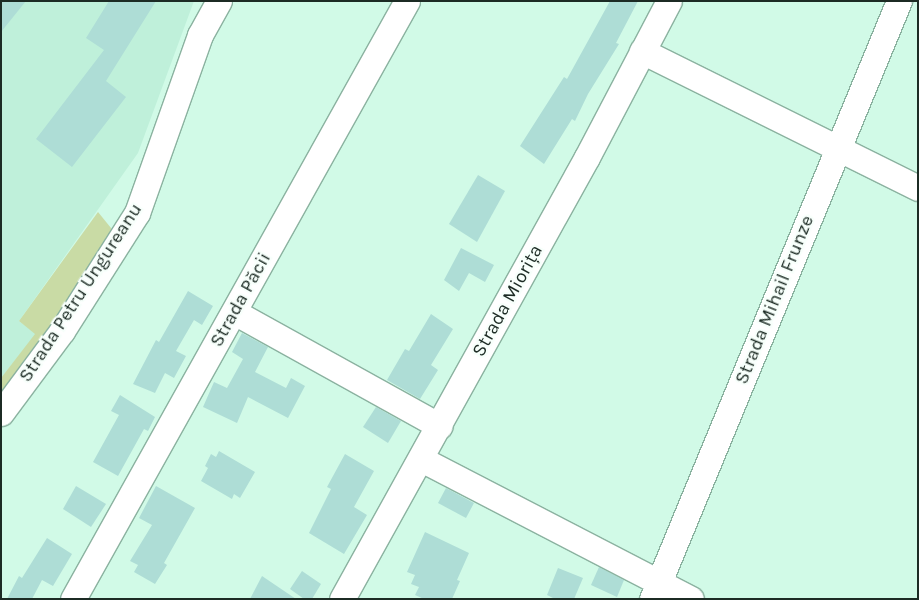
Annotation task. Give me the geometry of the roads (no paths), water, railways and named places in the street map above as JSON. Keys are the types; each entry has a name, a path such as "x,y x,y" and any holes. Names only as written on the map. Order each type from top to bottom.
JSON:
{"street":[{"name":"Strada Petru Ungureanu","path":"1,414 62,331 138,213 200,35 219,1"},
{"name":"Strada Păcii","path":"73,599 407,1"},
{"name":"Strada Miorița","path":"342,599 440,426 587,157 669,1"},
{"name":"Strada Mihail Frunze","path":"655,590 784,283 836,148 899,1"},
{"path":"642,51 918,188"},
{"path":"234,312 440,426"},
{"path":"421,459 655,590 691,599"}]}
